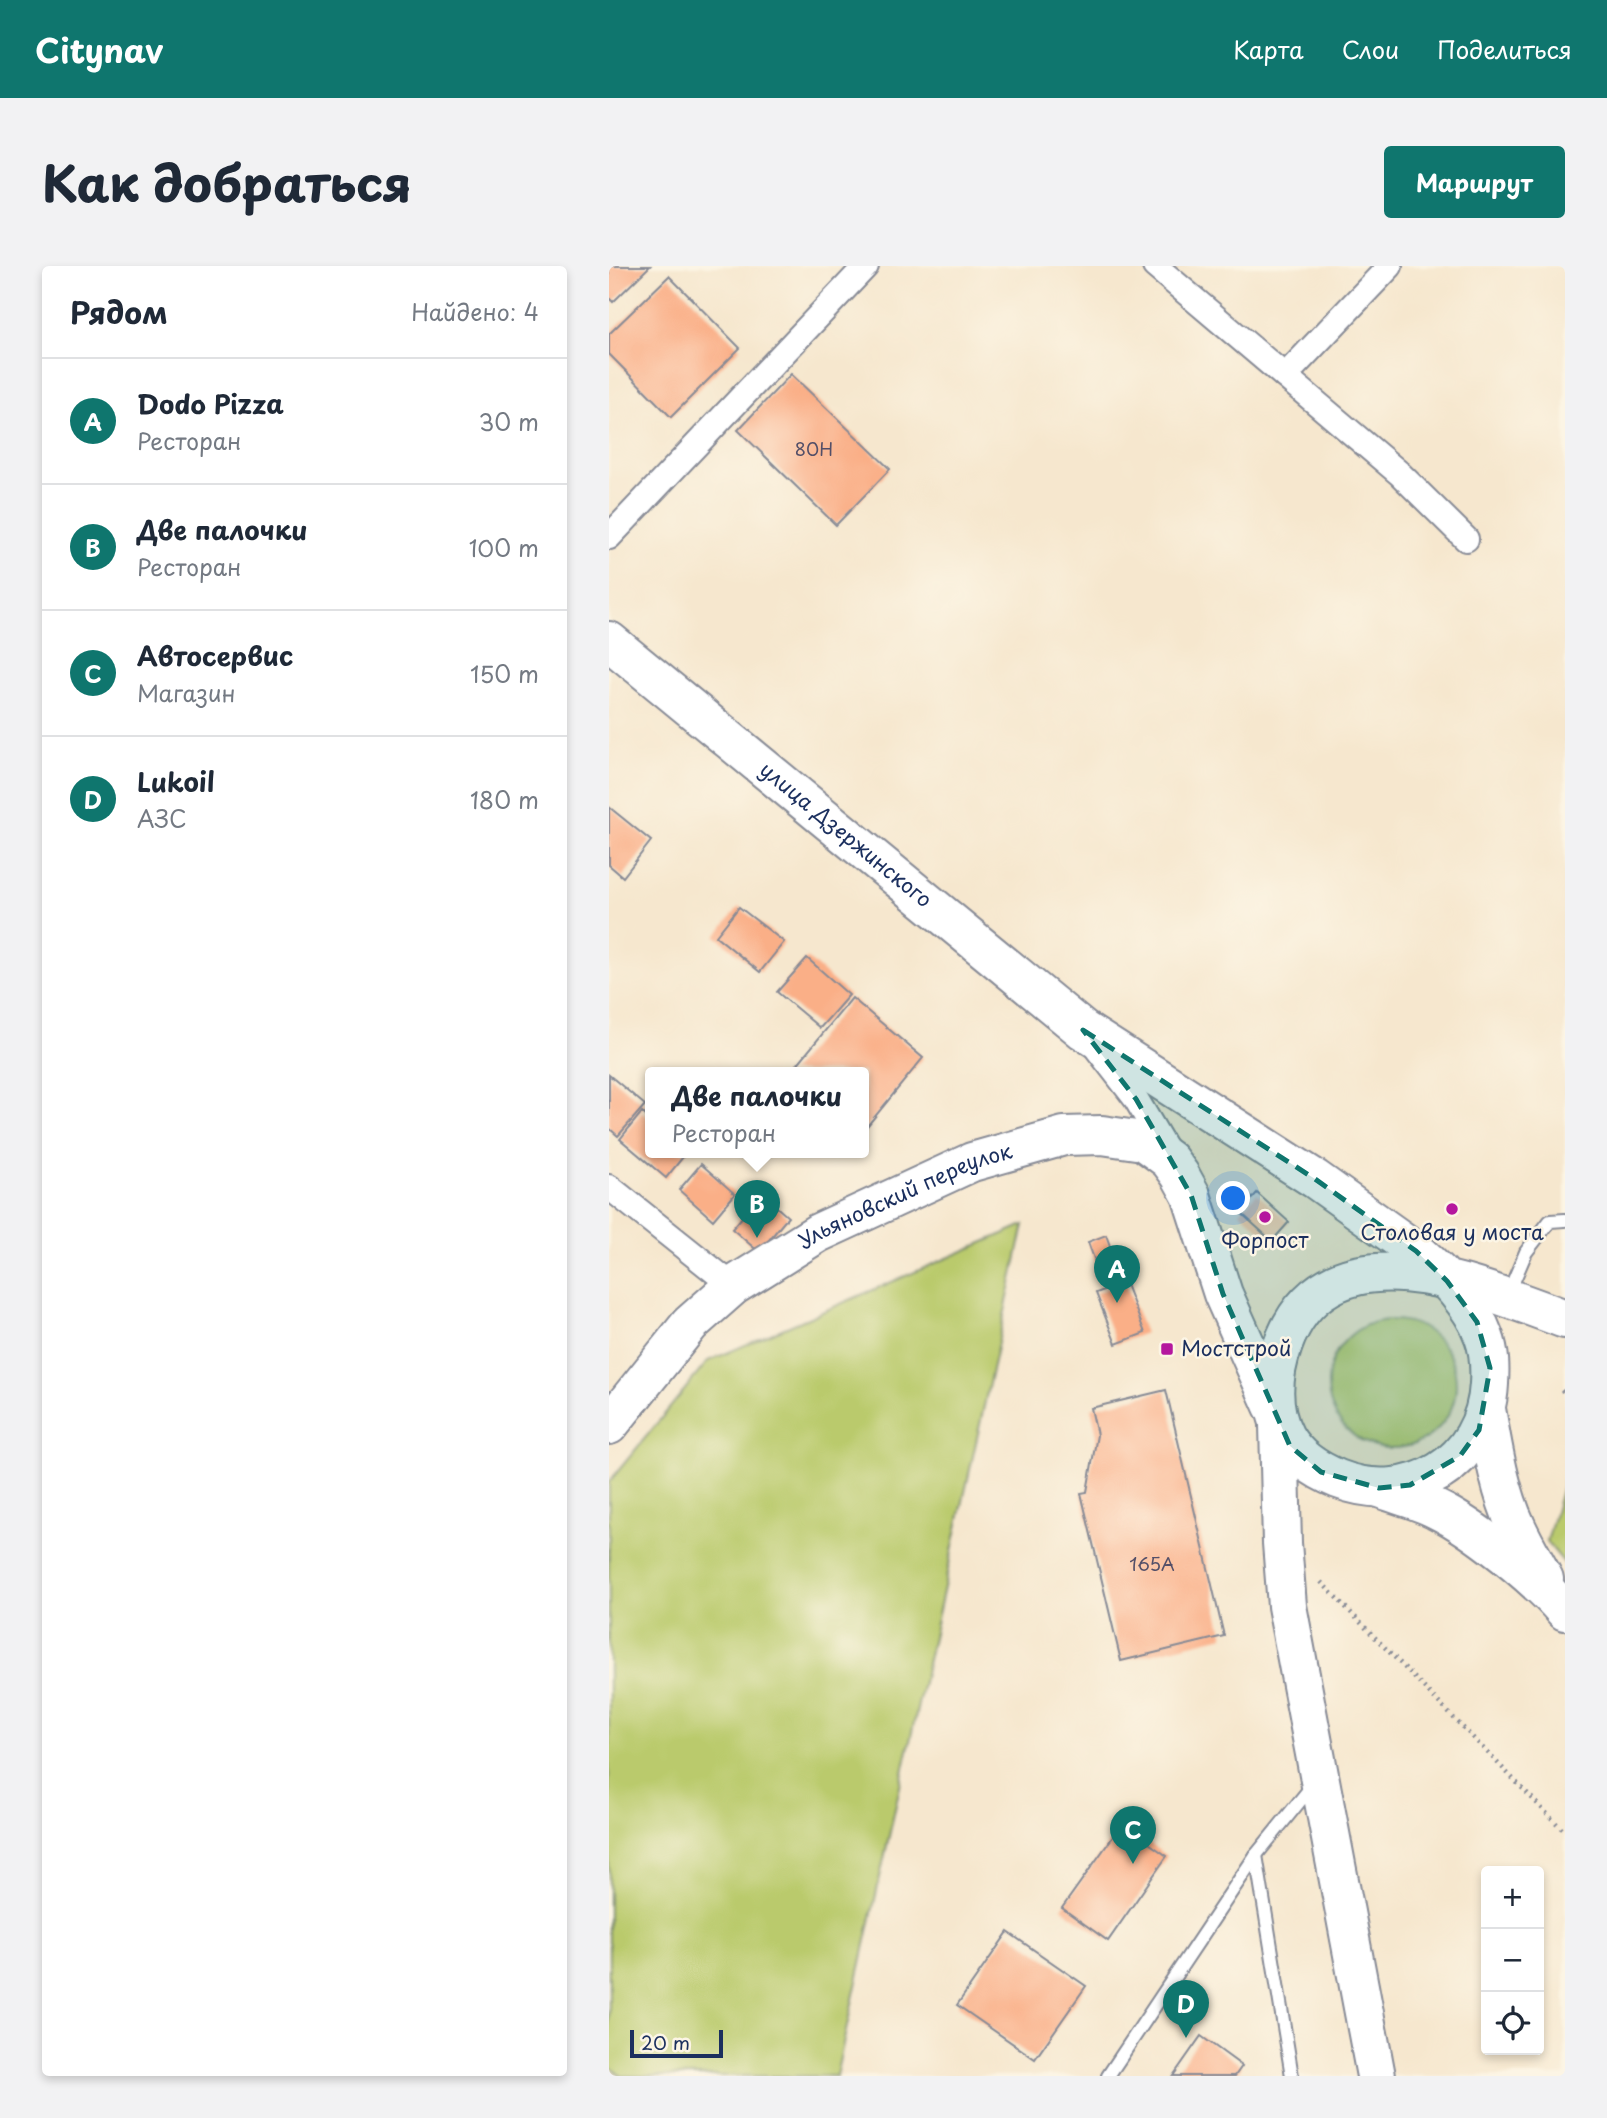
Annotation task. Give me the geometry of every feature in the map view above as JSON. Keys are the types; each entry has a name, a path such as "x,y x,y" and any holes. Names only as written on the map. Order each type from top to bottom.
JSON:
{"main road":[{"name":"улица Дзержинского","path":"609,641 1083,1030 1315,1180 1416,1251 1447,1280"},
{"name":"Ульяновский переулок","path":"609,1425 690,1324 733,1286 818,1233 972,1161 1064,1136 1102,1135 1143,1142 1169,1160 1180,1175"},
{"path":"1180,1175 1191,1195 1223,1294 1290,1446 1303,1460 1321,1472 1348,1483 1380,1488 1435,1508 1457,1520 1481,1537 1560,1605"},
{"path":"1376,2076 1287,1606 1274,1384 1279,1358 1288,1331 1306,1305 1331,1284 1357,1274 1416,1273 1506,1297 1565,1319"},
{"path":"1380,1488 1410,1485 1438,1473 1471,1444 1486,1409 1490,1368 1485,1338 1469,1308 1447,1280"},
{"path":"1486,1409 1495,1458 1515,1524 1560,1605"}],"street":[{"path":"609,537 866,266"},
{"path":"1155,266 1399,473 1466,539"},
{"path":"1285,376 1390,266"},
{"path":"1083,1030 1136,1099 1180,1175"},
{"path":"609,1186 733,1286"}],"lane":[{"path":"1506,1297 1525,1252 1550,1221 1565,1220"},
{"path":"1108,2076 1256,1855 1319,1777"},
{"path":"1256,1855 1293,2076"}],"path":[{"path":"1282,1543 1565,1832"}],"highlighted area":[{"path":"1083,1030 1315,1179 1416,1251 1447,1281 1477,1322 1490,1368 1479,1430 1460,1456 1410,1485 1379,1488 1321,1472 1290,1446 1223,1294 1191,1195 1136,1099"}],"green space":[{"path":"1024,1225 836,2076 622,2076 609,2067 609,1482 708,1361"},
{"path":"1392,1320 1417,1325 1437,1339 1451,1359 1456,1384 1451,1409 1437,1429 1417,1443 1392,1448 1367,1443 1347,1429 1333,1409 1328,1384 1333,1359 1347,1339 1367,1325"},
{"path":"1565,1476 1565,1564 1547,1542"}],"building":[{"path":"609,266 650,266 613,302 609,298"},
{"path":"669,276 740,348 671,417 609,354 609,334"},
{"path":"791,374 890,469 836,525 738,430"},
{"path":"609,807 651,841 623,877 609,865"},
{"path":"739,907 784,942 760,972 716,936"},
{"path":"807,958 849,995 820,1028 777,992"},
{"path":"852,998 923,1058 869,1124 869,1067 795,1067"},
{"path":"609,1075 645,1105 618,1136 609,1128"},
{"path":"642,1112 645,1115 645,1158 682,1158 666,1178 620,1139"},
{"path":"701,1164 735,1194 713,1220 679,1190"},
{"name":"Форпост","path":"1257,1193 1289,1222 1272,1241 1240,1212"},
{"path":"762,1194 788,1217 759,1252 732,1229"},
{"path":"1106,1235 1114,1257 1096,1264 1088,1242"},
{"path":"1125,1282 1145,1333 1116,1344 1096,1293"},
{"path":"1166,1390 1224,1636 1121,1661 1081,1493 1087,1492 1097,1435 1091,1408"},
{"path":"1122,1824 1167,1856 1108,1941 1062,1908"},
{"path":"1008,1932 1086,1986 1035,2059 957,2005"},
{"path":"1201,2036 1242,2066 1235,2076 1173,2076"}],"place":[{"name":"Столовая у моста","path":"1452,1209"},
{"name":"Форпост","path":"1265,1217"},
{"name":"Две палочки","path":"757,1238"},
{"name":"Dodo Pizza","path":"1117,1303"},
{"name":"Мостстрой","path":"1167,1349"},
{"name":"Автосервис","path":"1133,1864"},
{"name":"Lukoil","path":"1186,2038"}]}
